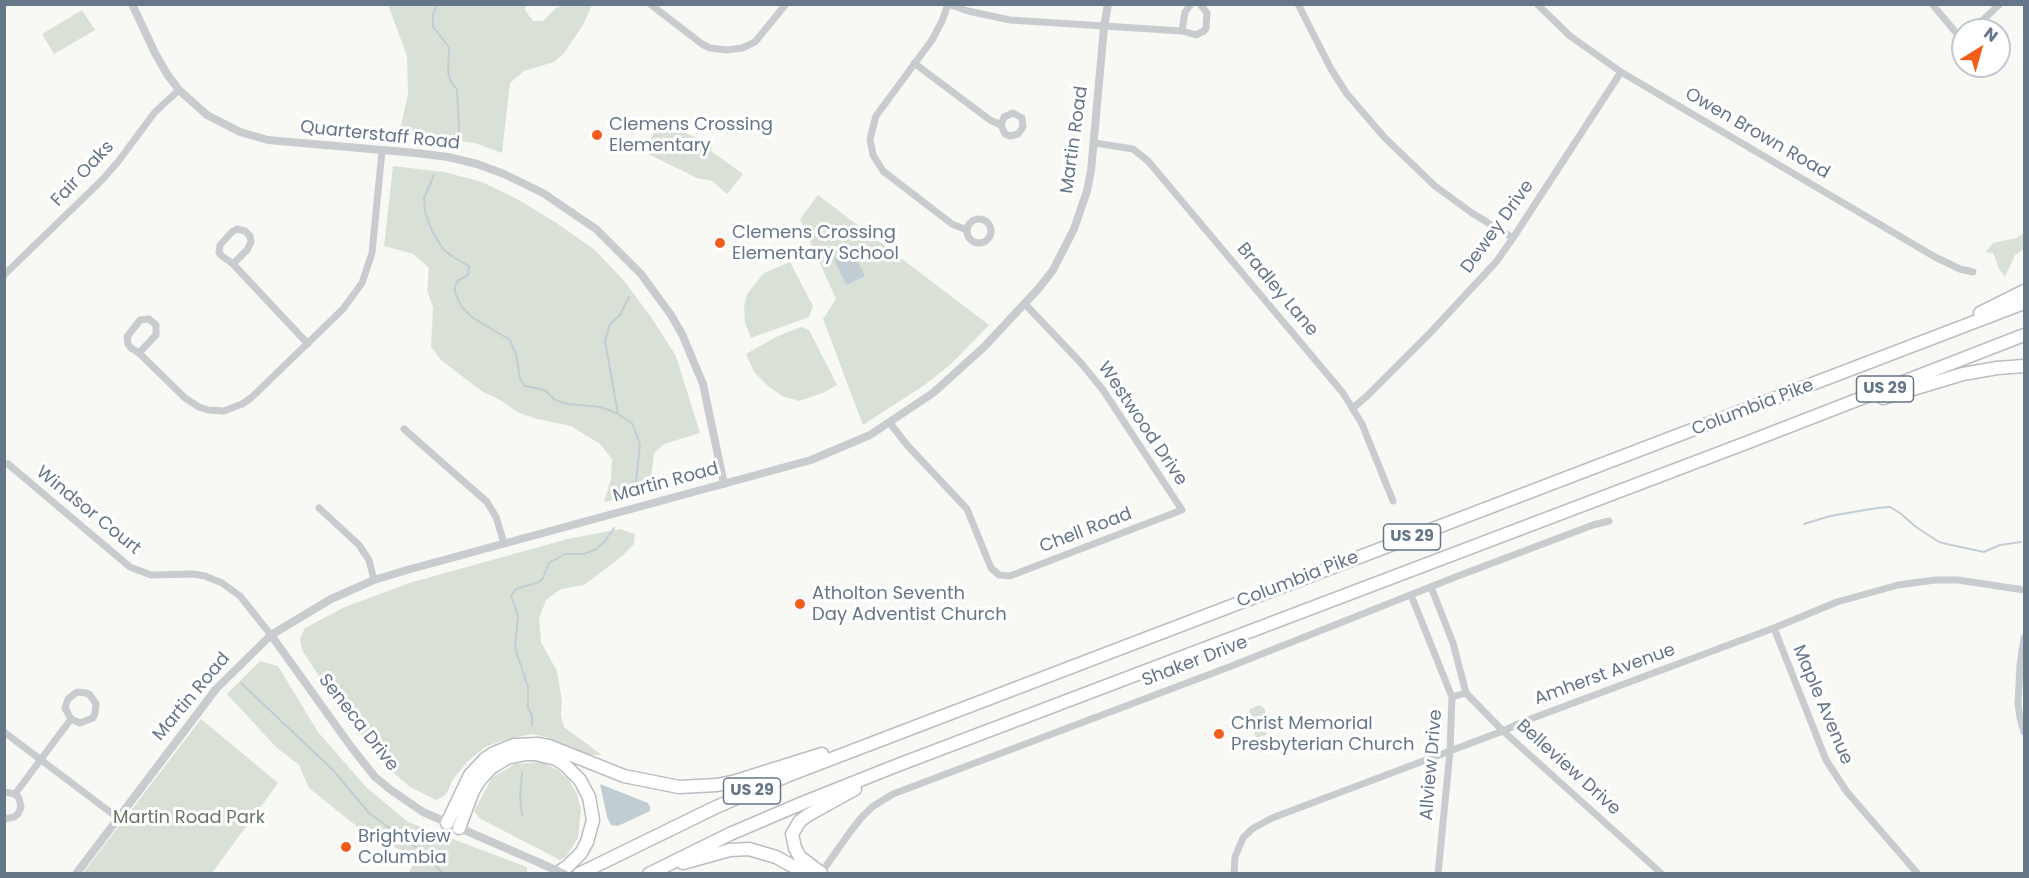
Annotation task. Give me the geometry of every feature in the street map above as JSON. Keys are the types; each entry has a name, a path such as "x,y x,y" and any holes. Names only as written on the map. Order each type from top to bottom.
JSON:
{"highway":[{"path":"1894,354 2025,291"},
{"name":"Columbia Pike","path":"579,873 778,780 2025,303"},
{"name":"Columbia Pike","path":"650,873 730,834 898,765 2025,335"},
{"path":"1746,443 1929,383 1997,368 2025,366"},
{"path":"453,826 470,775 484,759 514,745 549,746 624,776 662,785 695,787 736,781 930,721"},
{"path":"453,826 479,781 491,768 507,758 526,754 556,759 580,780 589,797 593,820 581,853 568,866 556,873"},
{"path":"821,873 800,857 792,834 795,827 808,815 898,765"},
{"path":"650,873 730,850 749,849 776,857 807,873"},
{"path":"776,857 793,873"}],"street":[{"name":"Quarterstaff Road","path":"132,4 155,53 179,90 207,115 240,132 268,140 448,158 477,164 543,193 596,229 641,274 671,315 694,360 703,384 724,484"},
{"path":"650,4 702,44 710,48 734,50 755,42 786,4"},
{"path":"967,230 952,224 883,171 873,155 870,139 876,116 937,31 948,4 1010,20 1182,32 1196,35 1204,31 1208,13 1200,4"},
{"name":"Martin Road","path":"76,873 216,689 272,635 331,599 374,580 812,460 850,445 890,423 958,372 1025,304 1053,270 1074,230 1087,191 1095,143 1104,27 1108,4"},
{"path":"1182,32 1185,12 1191,4"},
{"path":"1298,4 1330,69 1377,130 1405,160 1452,200 1513,238"},
{"name":"Owen Brown Road","path":"1537,4 1570,36 1621,72 1935,257 1960,269 1973,272"},
{"path":"1932,4 1951,26"},
{"path":"1985,18 2000,4"},
{"path":"914,63 990,120 1001,125"},
{"name":"Dewey Drive","path":"1353,408 1430,333 1496,262 1621,72"},
{"name":"Fair Oaks","path":"4,275 101,181 155,112 179,90"},
{"name":"Bradley Lane","path":"1095,143 1133,149 1148,161 1343,393 1362,424 1393,501"},
{"path":"139,353 156,335 156,325 149,319 140,320 127,337 128,344 191,402 208,410 224,411 251,398 348,303 362,283 375,232 382,151"},
{"path":"233,264 247,250 251,242 250,236 241,230 232,232 222,242 219,249 222,256 233,264 308,344"},
{"name":"Westwood Drive","path":"1025,304 1081,363 1103,390 1182,510"},
{"name":"Chell Road","path":"890,423 967,509 991,568 999,575 1010,576 1182,510"},
{"path":"404,429 487,502 496,517 504,543"},
{"name":"Windsor Court","path":"8,465 130,567 151,575 193,574 222,583 240,596 272,635"},
{"path":"319,508 359,545 369,560 374,580"},
{"name":"Shaker Drive","path":"821,873 861,818 872,807 893,794 1229,667 1593,525 1609,521"},
{"name":"Amherst Avenue","path":"1234,873 1235,857 1243,838 1246,833 1260,824 1304,805 1774,628 1837,602 1915,582 1958,580 2025,590"},
{"name":"Allview Drive","path":"1431,587 1453,643 1466,693"},
{"name":"Allview Drive","path":"1411,595 1452,697 1450,751 1438,873"},
{"name":"Maple Avenue","path":"1774,628 1826,760 1847,792 1918,873"},
{"name":"Seneca Drive","path":"272,635 375,777 405,801 453,826 564,873"},
{"path":"2025,638 2020,665 2018,704 2025,732"},
{"path":"77,692 90,695 96,704 93,718 80,723 71,719 65,708 68,699 77,692"},
{"path":"1452,697 1466,693"},
{"name":"Belleview Drive","path":"1466,693 1503,731 1662,873"},
{"path":"15,794 71,719"},
{"path":"4,732 118,818"},
{"path":"4,792 15,794 20,802 18,814 4,819"}],"green space":[{"path":"388,5 526,5 525,10 533,21 543,21 556,8 564,5 592,5 583,25 564,53 554,62 524,71 510,83 502,153 475,143 399,134 408,94 407,56"},
{"path":"82,10 95,30 54,54 42,34"},
{"path":"660,120 712,146 711,151 743,174 727,194 712,181 697,178 644,152"},
{"path":"393,166 444,172 482,182 519,200 595,250 625,282 676,356 700,433 664,444 654,453 651,480 646,493 604,502 611,479 612,459 600,444 571,426 517,412 502,401 483,392 442,361 431,347 433,307 427,291 429,268 413,254 384,246"},
{"path":"818,195 989,325 951,364 926,384 863,425 823,319 836,299 800,219"},
{"path":"2024,233 2024,249 2015,255 2005,277 1993,253 1986,252 1993,243 2016,238"},
{"path":"790,262 813,306 809,317 751,338 745,323 744,306 747,294 764,273"},
{"path":"801,327 809,330 837,385 799,401 782,396 768,386 754,372 746,354 776,337"},
{"path":"620,529 635,534 634,544 621,557 584,585 561,589 546,600 539,619 541,642 557,671 564,727 602,755 589,755 550,738 533,734 507,739 485,747 467,762 444,796 436,800 410,787 380,761 302,650 300,639 305,628 345,607 409,583 568,539"},
{"path":"260,661 278,666 318,732 366,787 408,822 527,867 527,873 409,873 416,858 360,829 309,788 299,765 276,747 227,694"},
{"path":"1259,705 1264,708 1268,717 1266,735 1256,738 1248,716 1250,709"},
{"name":"Martin Road Park","path":"201,719 278,783 212,873 83,873"},
{"path":"541,762 558,770 569,780 577,794 581,809 578,838 566,857 560,860 479,818 474,811 492,778 515,764"}],"shaded area":[{"path":"865,244 869,252 856,258 865,276 846,285 834,259"},
{"path":"600,784 648,803 650,811 618,826 611,825"}],"waterway":[{"path":"437,4 433,15 433,27 449,47 448,72 451,82 457,89 459,130 456,142"},
{"path":"434,175 424,198 425,211 432,231 443,249 469,266 468,275 457,281 455,287 461,306 473,318 510,340 516,354 520,379 525,386 545,390 555,400 568,404 601,407 632,423 640,444 632,497"},
{"path":"618,414 605,341 610,324 620,315 629,297"},
{"path":"1804,524 1830,516 1890,507 1939,542 1984,552 2000,545 2021,542"},
{"path":"532,726 532,715 528,708 528,687 515,648 518,616 511,596 516,589 539,582 549,563 565,554 584,554 596,549 614,528"},
{"path":"241,683 333,770 369,813 429,858 443,874"},
{"path":"522,773 520,797 522,815"}],"place":[{"name":"Clemens Crossing Elementary","path":"597,135"},
{"name":"Clemens Crossing Elementary School","path":"720,243"},
{"name":"Atholton Seventh Day Adventist Church","path":"800,604"},
{"name":"Christ Memorial Presbyterian Church","path":"1219,734"},
{"name":"Brightview Columbia","path":"346,847"}]}
